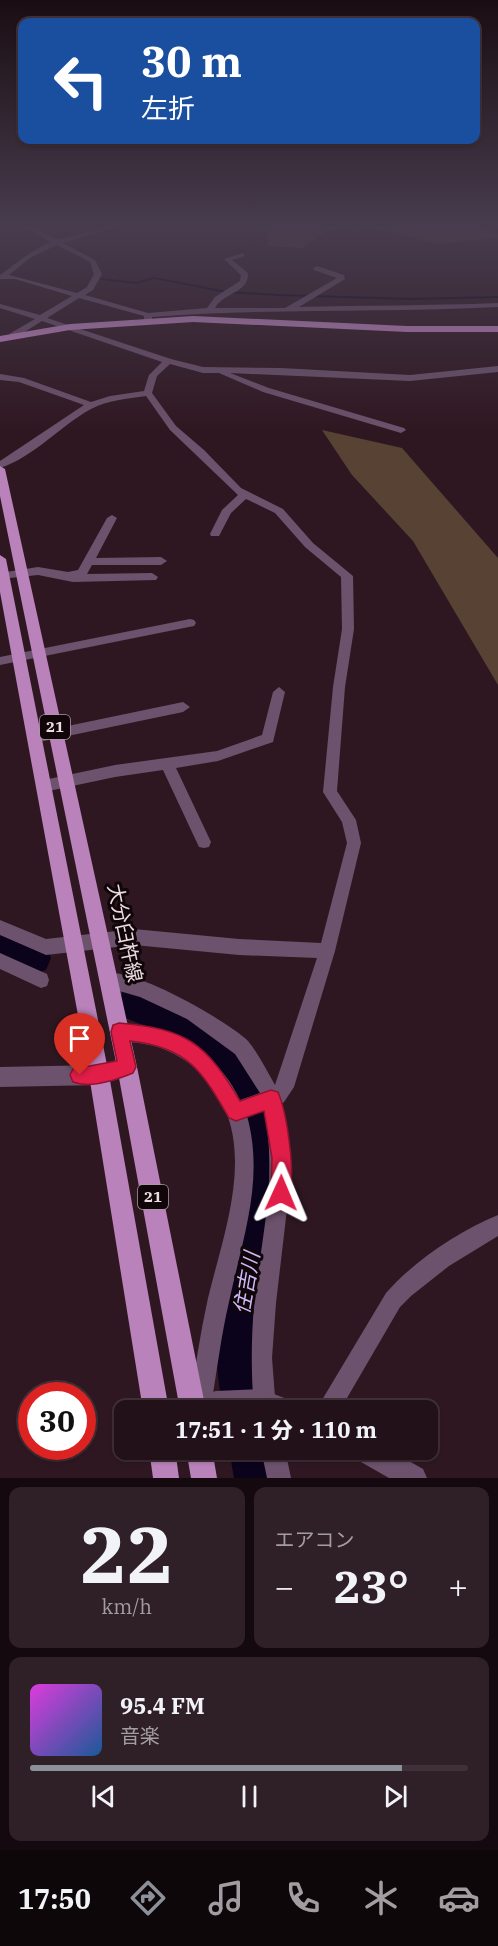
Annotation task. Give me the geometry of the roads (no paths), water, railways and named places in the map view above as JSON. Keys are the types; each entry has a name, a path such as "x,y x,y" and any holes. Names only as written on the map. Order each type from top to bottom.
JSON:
{"highway":[{"path":"0,339 70,327 148,318 373,322 487,318"},
{"path":"254,320 279,324 498,329"},
{"path":"0,347 84,331 105,324"}],"main road":[{"name":"大分臼杵線","path":"0,467 3,498 39,652 197,1400"},
{"name":"21","path":"0,559 99,1075 154,1400"},
{"path":"164,1460 166,1478"},
{"path":"201,1460 204,1478"}],"street":[{"path":"12,336 78,295 148,318 210,310 423,309 498,305"},
{"path":"210,310 210,306 220,295"},
{"path":"291,309 314,295"},
{"path":"0,306 84,331 168,362 194,368 410,378 498,369"},
{"path":"147,393 153,375 168,362"},
{"path":"222,370 225,374 266,390 401,430"},
{"path":"0,377 21,380 91,405"},
{"path":"0,467 27,451 68,419 91,405 112,398 147,393"},
{"path":"147,393 173,428 244,495 279,512 309,545 347,576 348,629 339,687 330,792 349,820 354,843 327,951 285,1087 282,1093 271,1099 236,1112"},
{"path":"215,534 226,512 244,495"},
{"path":"68,576 82,573 112,518"},
{"path":"88,562 161,561"},
{"path":"3,576 38,571 77,579 152,577"},
{"path":"0,661 190,623"},
{"path":"44,786 218,756 268,738 279,692"},
{"path":"34,738 183,707"},
{"path":"167,763 204,842"},
{"path":"0,927 46,947 134,937 239,947 327,951"},
{"path":"0,961 41,980"},
{"path":"108,980 128,983 201,1017 232,1038 256,1064 266,1082 280,1144 282,1176 262,1326 268,1400"},
{"path":"119,1032 154,1035 191,1052 214,1074 236,1112 243,1140 245,1174 239,1212 215,1316 199,1400"},
{"path":"0,1077 99,1075 127,1067"},
{"path":"333,1400 393,1300 405,1285 418,1274 498,1225"},
{"path":"275,1460 279,1478"},
{"path":"382,1460 414,1478"}],"waterway":[{"path":"278,295 411,299 498,297"},
{"name":"住吉川","path":"0,941 34,958"},
{"name":"住吉川","path":"136,1004 187,1025 214,1042 239,1068 255,1101 262,1129 265,1156 261,1210 244,1292 239,1331 240,1365 245,1400"},
{"name":"住吉川","path":"255,1460 259,1478"}]}
